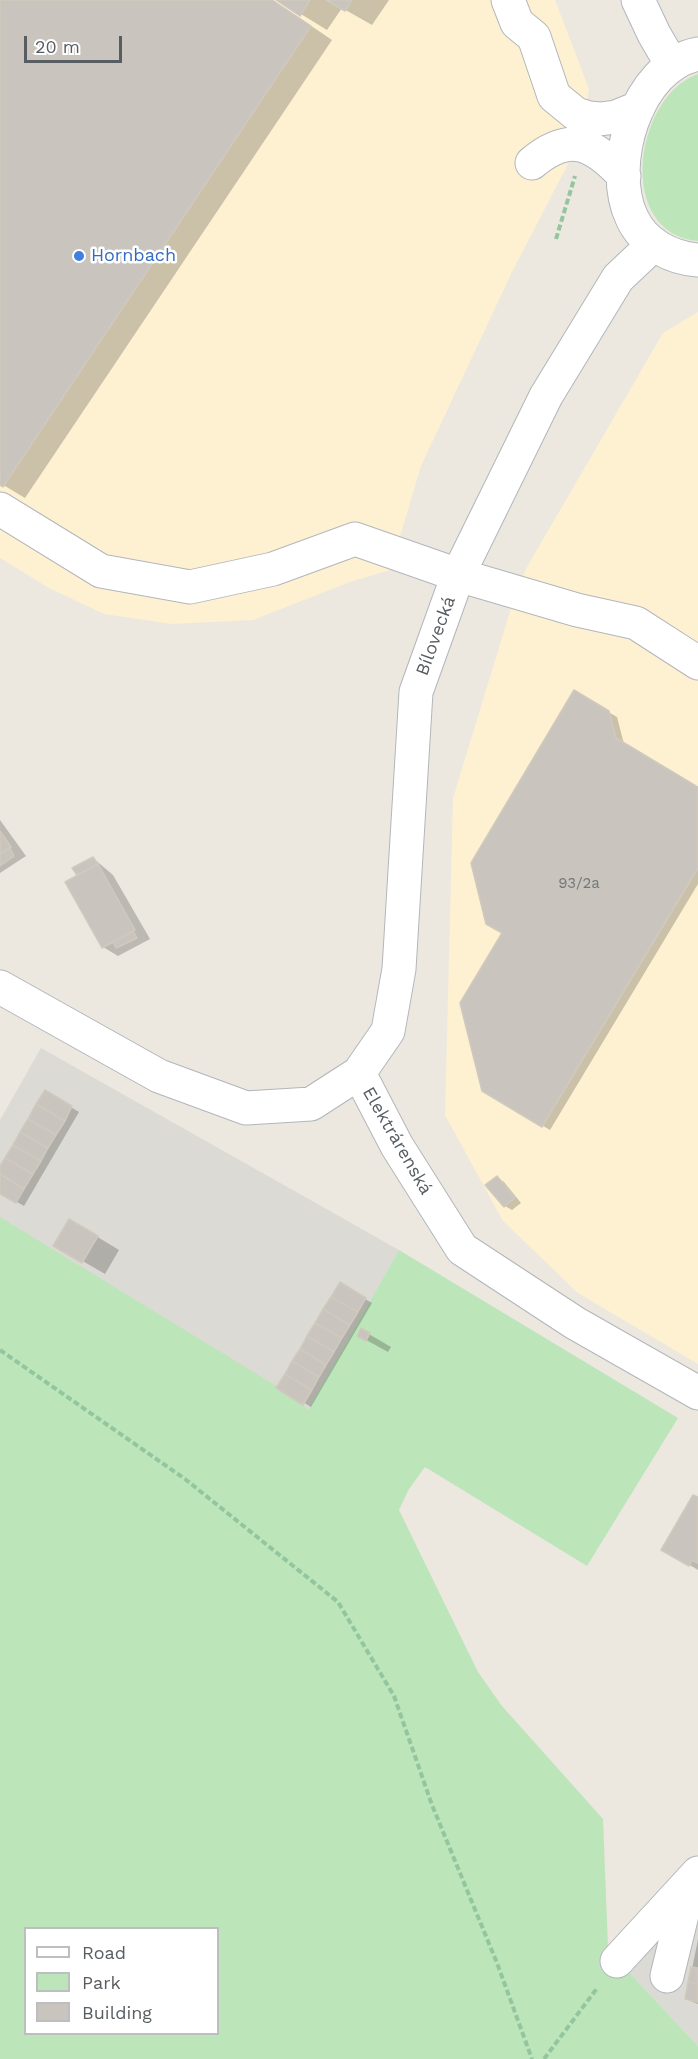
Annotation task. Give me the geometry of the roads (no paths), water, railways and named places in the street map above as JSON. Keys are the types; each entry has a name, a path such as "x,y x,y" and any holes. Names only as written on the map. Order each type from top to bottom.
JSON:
{"street":[{"path":"508,0 517,23 534,37"},
{"path":"528,0 535,16 534,37 554,96 576,114 600,119 615,117 638,108"},
{"path":"638,0 654,34 685,59 651,85 638,108 627,141 624,176 627,205 633,219 654,244 683,259 698,260"},
{"path":"532,163 547,150 564,144 585,145 606,156 624,176"},
{"name":"Bílovecká","path":"358,1073 388,1032 399,969 416,692 458,575 546,396 618,278 654,244"},
{"path":"0,509 101,571 190,587 273,569 355,539 458,575 577,610 636,623 698,663"},
{"name":"Elektrárenská","path":"0,987 159,1076 246,1108 311,1104 358,1073 397,1146 462,1249 575,1323 698,1393"},
{"path":"617,1961 694,1877"},
{"path":"667,1976 694,1877"}],"place":[{"name":"Hornbach","path":"79,256"}]}
